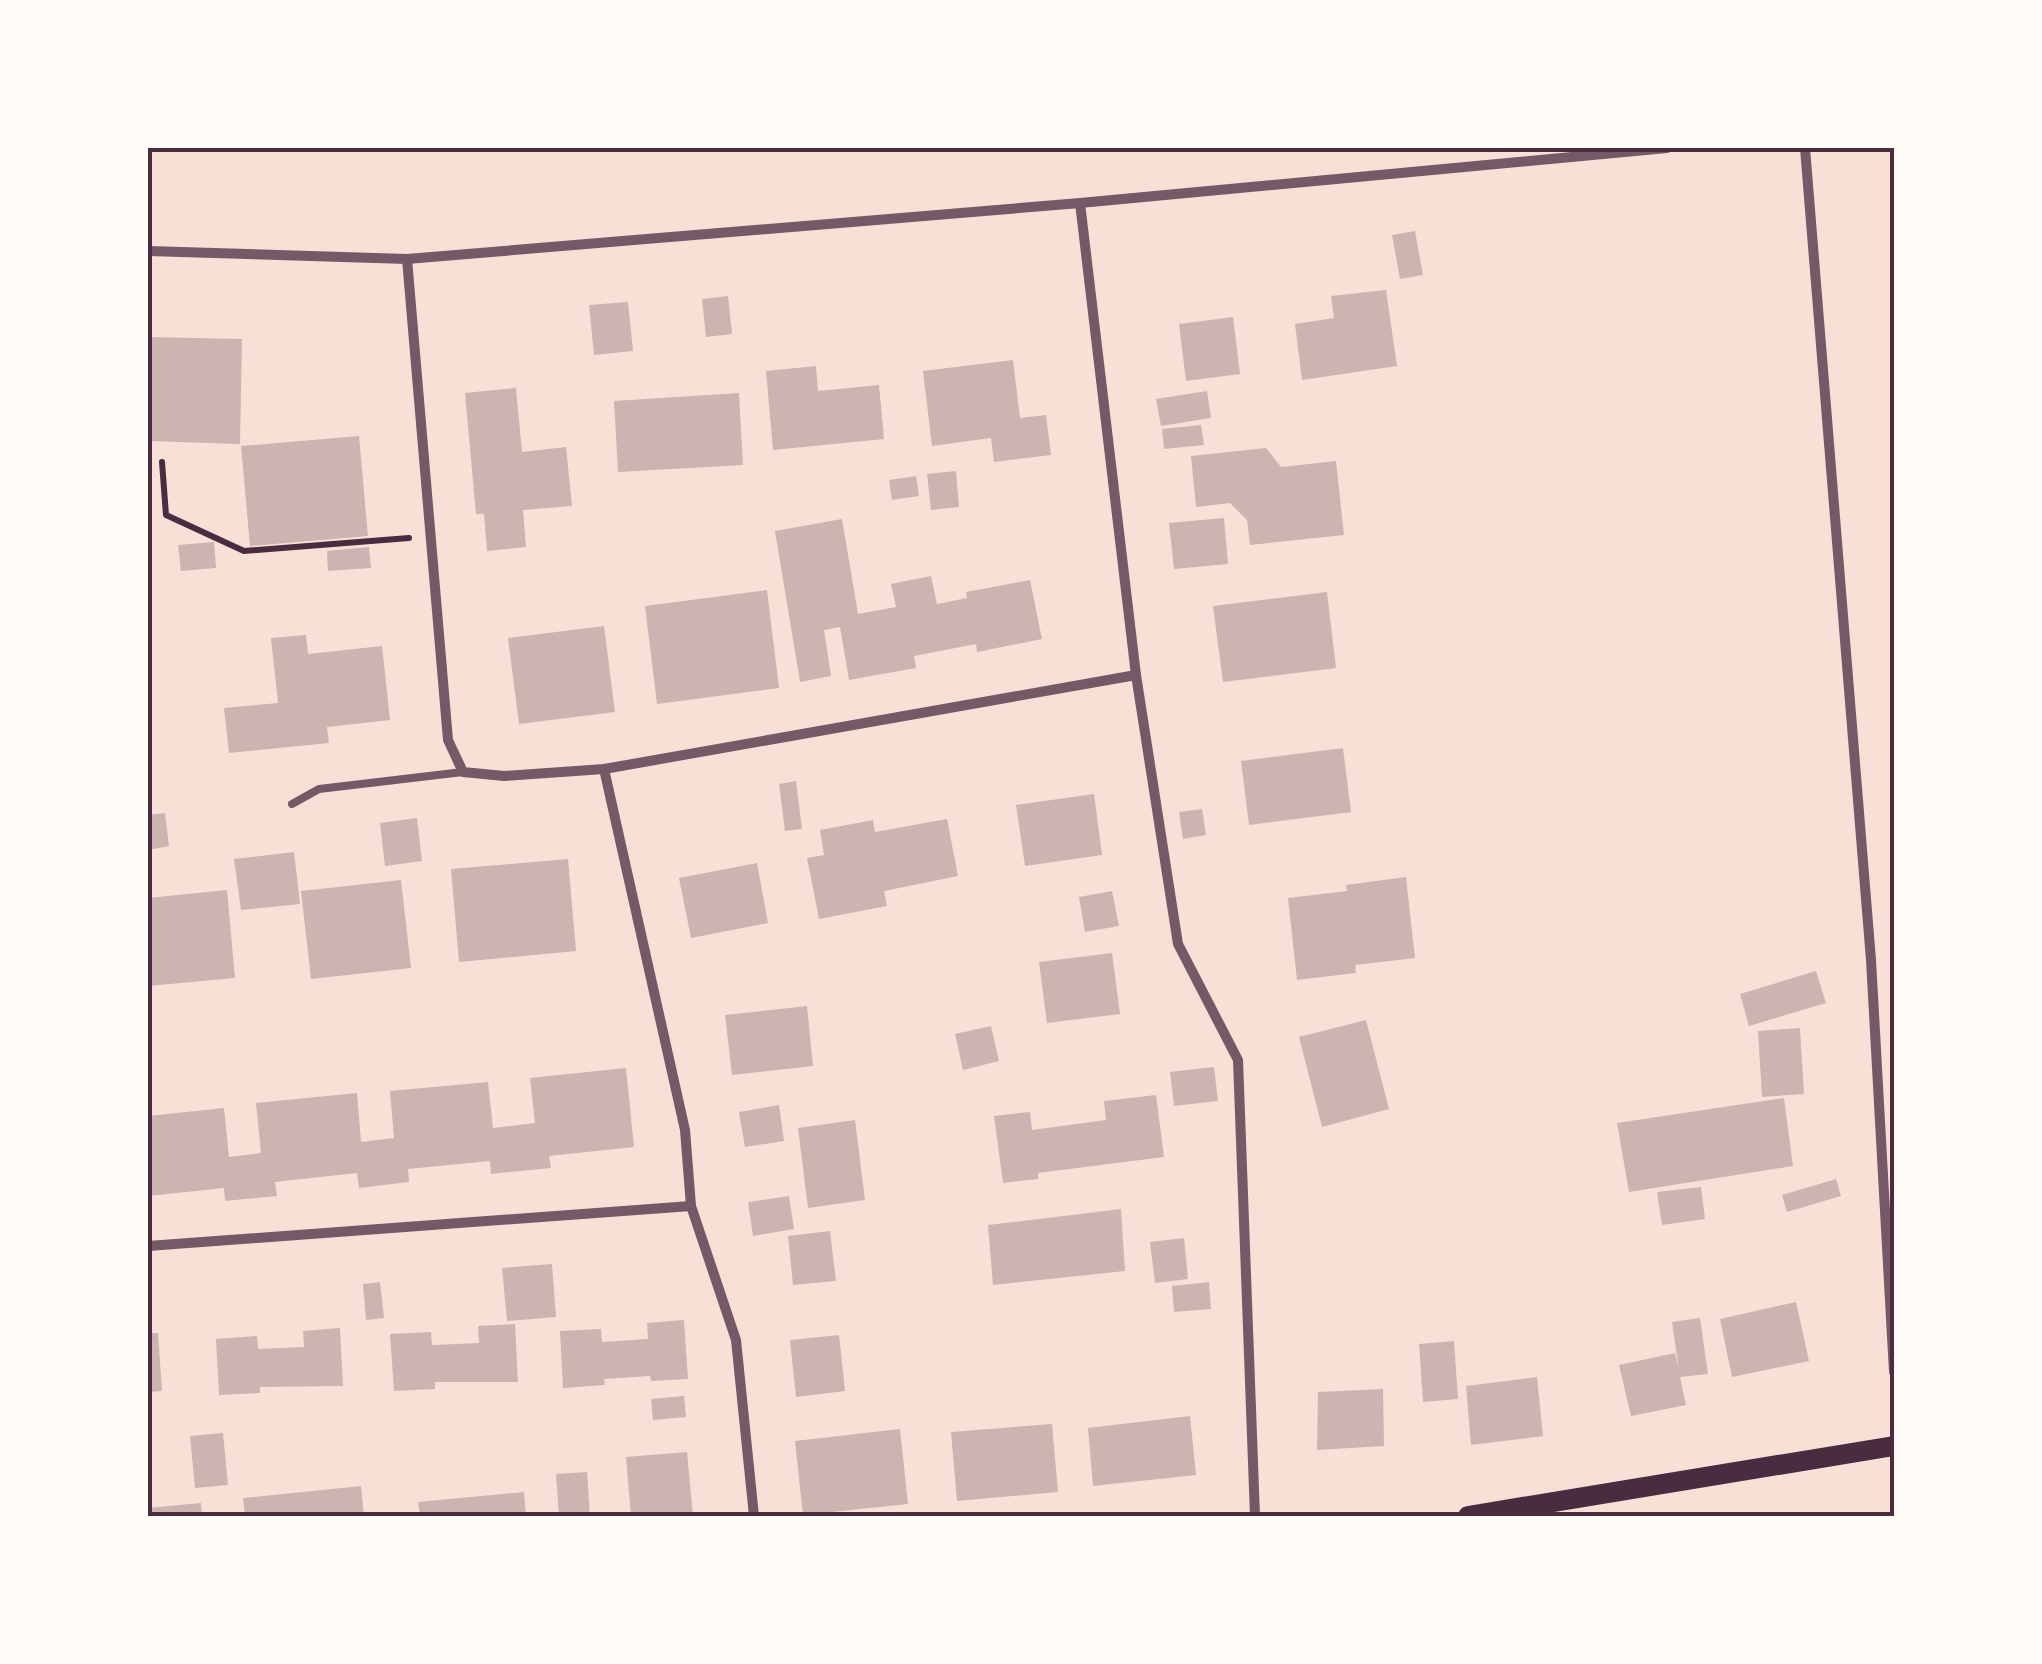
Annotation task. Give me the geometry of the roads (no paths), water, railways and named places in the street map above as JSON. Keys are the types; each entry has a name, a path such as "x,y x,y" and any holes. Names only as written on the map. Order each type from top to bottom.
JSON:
{"main road":[{"path":"1468,1516 1894,1446"}],"street":[{"path":"148,251 406,259 1080,203 1666,148"},
{"path":"1805,148 1871,960 1894,1372"},
{"path":"1080,203 1136,675 1178,944 1238,1060 1255,1516"},
{"path":"406,259 448,740 463,772 504,776 604,769 1136,675"},
{"path":"604,769 685,1130 691,1206 736,1340 754,1516"},
{"path":"148,1246 691,1206"}],"lane":[{"path":"292,804 319,789 463,772"}]}
